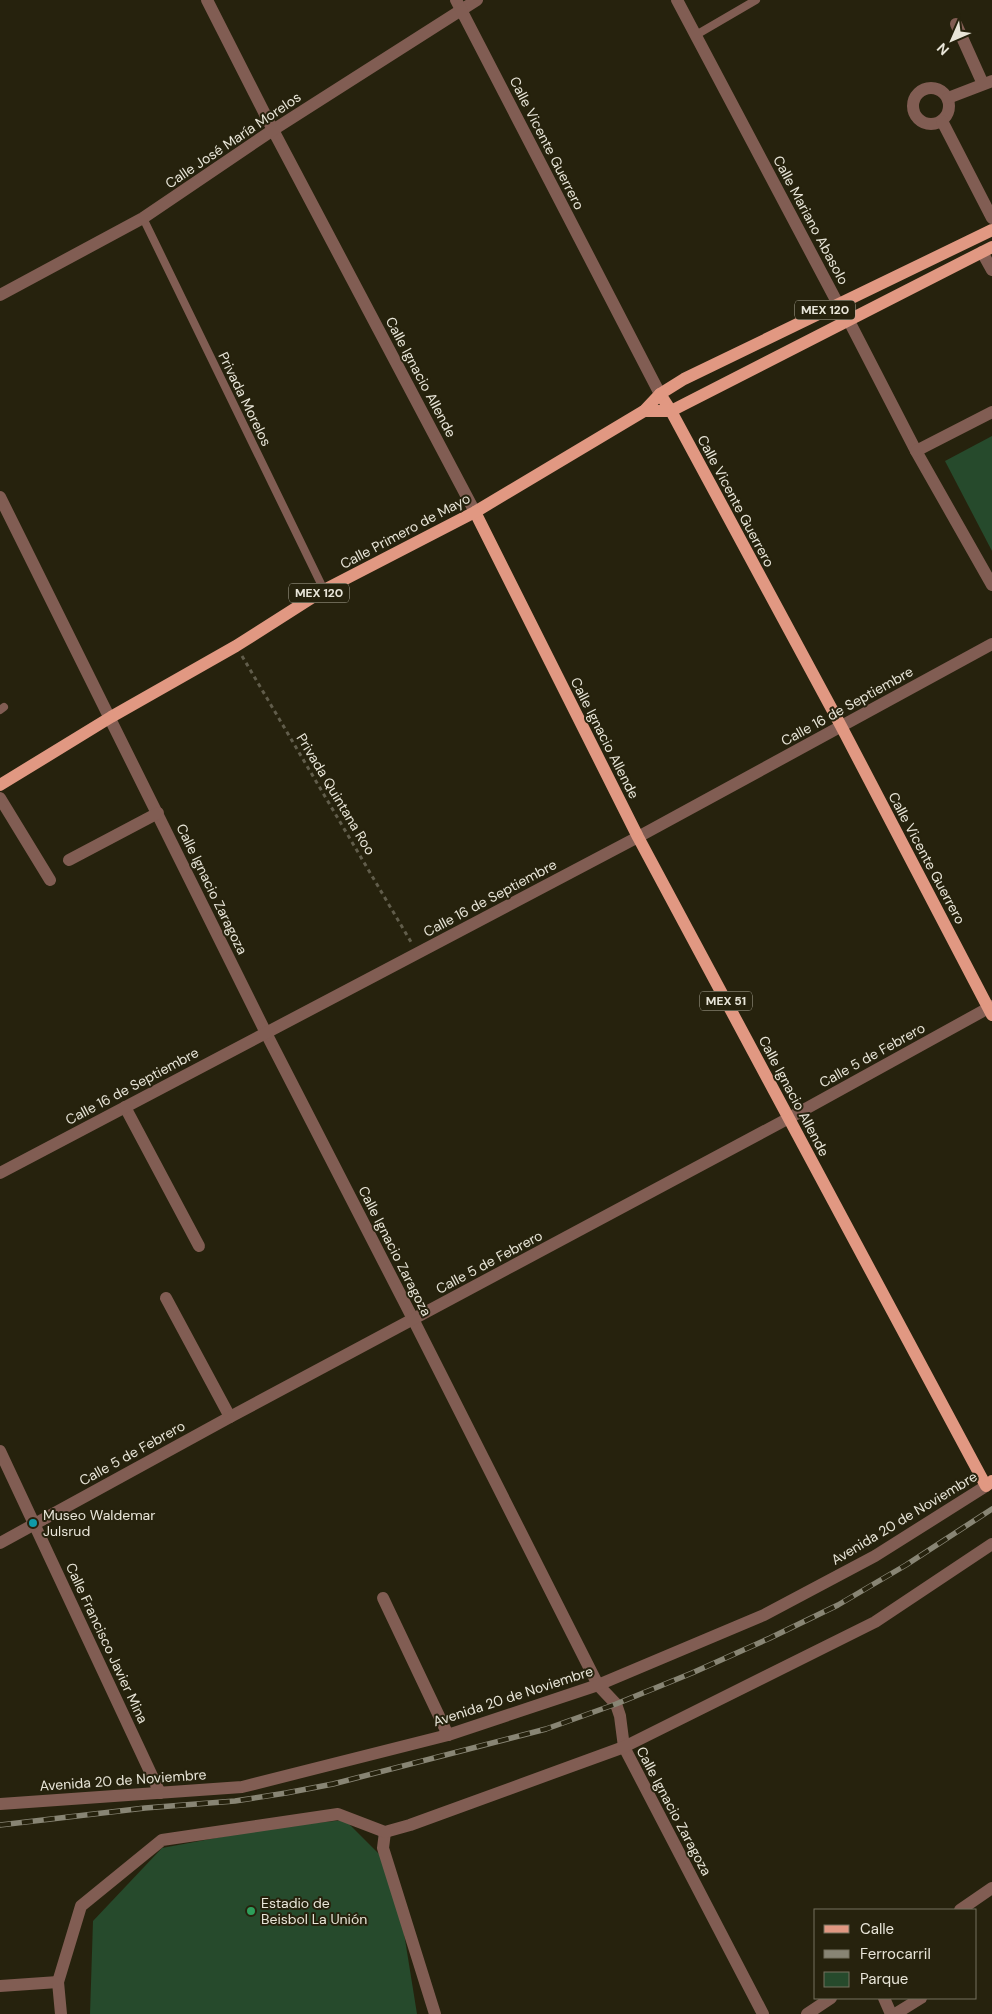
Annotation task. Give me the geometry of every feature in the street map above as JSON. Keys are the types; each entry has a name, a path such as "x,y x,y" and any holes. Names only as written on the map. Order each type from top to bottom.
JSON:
{"main road":[{"name":"Calle Primero de Mayo","path":"0,785 111,717 236,646 324,590 475,512 644,411 660,394 684,379 992,230"},
{"name":"MEX 120","path":"644,411 671,411 987,250"},
{"name":"Calle Vicente Guerrero","path":"660,394 671,411 841,726 991,1010"},
{"name":"Calle Ignacio Allende","path":"475,512 638,837 989,1484"}],"street":[{"name":"Calle Ignacio Allende","path":"207,0 475,512"},
{"name":"Calle José María Morelos","path":"0,295 144,218 459,5 477,0"},
{"name":"Calle Mariano Abasolo","path":"677,0 838,304 849,321 916,451 992,585"},
{"name":"Calle Vicente Guerrero","path":"459,5 660,394"},
{"path":"948,98 987,82 956,24"},
{"path":"926,88 939,89 948,98 949,111 942,121 930,124 918,119 913,107 916,95 926,88"},
{"path":"942,121 992,218"},
{"path":"987,250 992,270"},
{"path":"916,451 992,412"},
{"name":"Calle Ignacio Zaragoza","path":"0,497 111,717 266,1033 598,1685 616,1704 620,1716 624,1747 763,2014"},
{"name":"Calle 16 de Septiembre","path":"0,1173 638,837 992,644"},
{"path":"0,798 50,880"},
{"path":"69,860 158,814"},
{"name":"Calle 5 de Febrero","path":"0,1543 230,1417 991,1010"},
{"path":"125,1107 199,1246"},
{"path":"166,1298 230,1417"},
{"name":"Calle Francisco Javier Mina","path":"0,1451 160,1793"},
{"name":"Avenida 20 de Noviembre","path":"0,1804 242,1787 448,1735 598,1685 764,1615 875,1556 989,1484"},
{"path":"61,2014 58,1982 81,1906 162,1840 338,1814 385,1832 410,1825 624,1747 875,1622 992,1544"},
{"path":"384,1598 448,1735"},
{"path":"385,1832 383,1848 434,2014"},
{"path":"961,1909 992,1888"},
{"path":"0,1986 58,1982"},
{"path":"807,2014 830,1999"},
{"path":"884,1999 891,2014"},
{"path":"895,2014 919,1999"}],"lane":[{"path":"696,35 756,0"},
{"name":"Privada Morelos","path":"144,218 324,590"}],"path":[{"name":"Privada Quintana Roo","path":"236,646 417,953"}],"green space":[{"path":"992,436 992,551 945,461"},
{"name":"Estadio de Beisbol La Unión","path":"345,1820 381,1856 399,1902 417,2014 90,2014 93,1921 162,1848 275,1827"}],"railway":[{"path":"0,1825 145,1808 235,1801 286,1793 333,1784 546,1729 616,1704 692,1673 838,1605 906,1565 992,1509"}],"place":[{"name":"Museo Waldemar Julsrud","path":"33,1523"},
{"name":"Estadio de Beisbol La Unión","path":"251,1911"}]}
